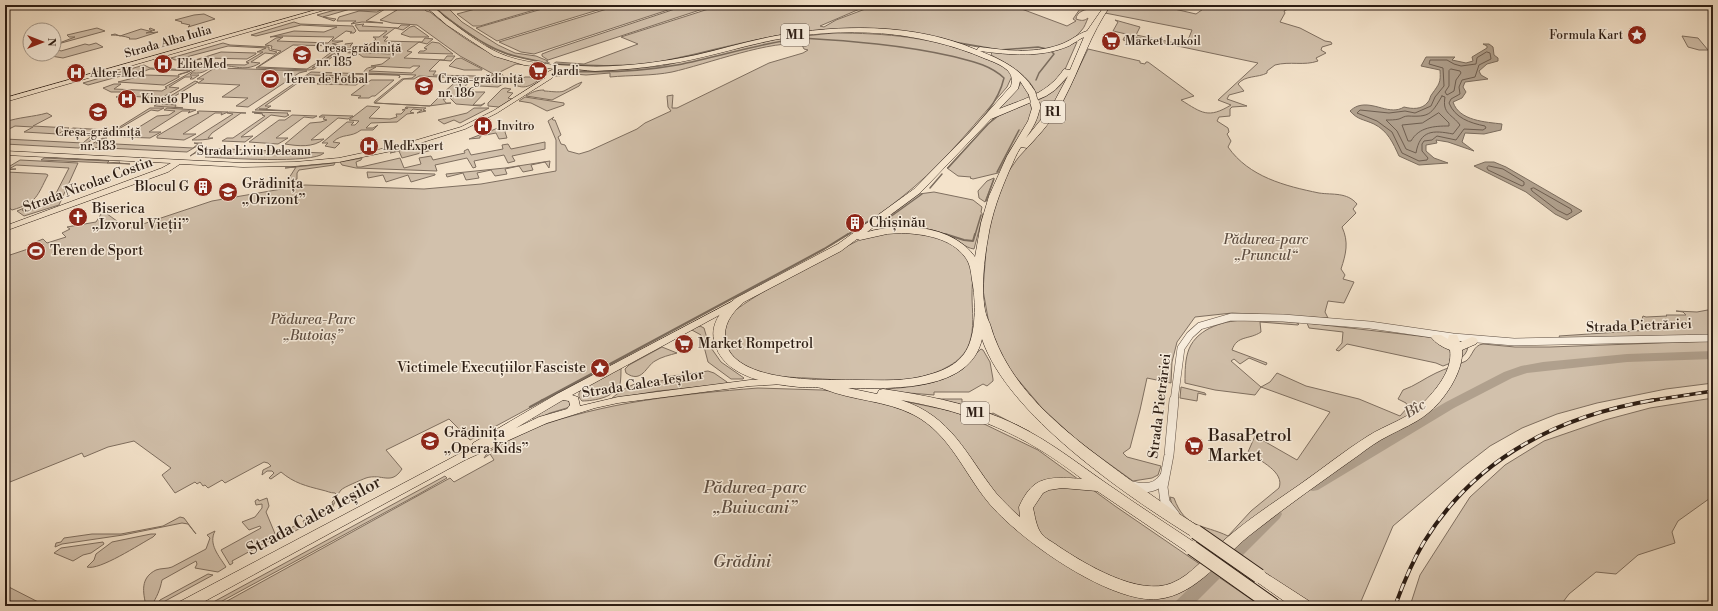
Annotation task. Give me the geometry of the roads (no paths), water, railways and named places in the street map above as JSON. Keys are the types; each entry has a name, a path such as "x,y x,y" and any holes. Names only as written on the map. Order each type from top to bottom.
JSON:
{"highway":[{"name":"M1","path":"427,5 442,19 488,50 502,56 530,64 560,68 627,67"},
{"name":"R1","path":"1006,170 1056,106 1093,17 1102,5"},
{"name":"R1","path":"978,127 1002,111 1042,96 1052,89 1064,77 1097,19 1108,5"},
{"name":"M1","path":"548,76 566,69 603,69 675,61 768,39 818,32 858,31 928,38 960,45 988,57 1013,71 1026,82 1032,92 1036,107 1032,122 1010,157 1006,170 999,181 988,216 982,244 978,284"},
{"path":"960,45 1003,52 1033,52 1063,46 1086,33"},
{"name":"M1","path":"480,44 506,55 535,63 573,67 627,67"},
{"name":"M1","path":"480,44 513,59 560,68"},
{"path":"502,56 528,64 554,69 548,76"},
{"path":"548,76 560,68"},
{"path":"837,248 917,191 1015,87 1016,78 1013,71"},
{"path":"904,230 933,234 956,244 968,254 973,262 978,284 980,310 974,348 969,356 953,370 936,377 918,381 895,384 826,384 791,382 762,377 751,373 734,363 723,350 719,336 721,322 730,309 744,298 837,248 865,235 880,231 904,230"},
{"path":"980,310 992,349 1021,392 1046,421 1074,446 1142,498 1196,532 1303,606"},
{"path":"826,384 835,390 887,400 916,411 934,422 949,436 961,451 1001,508 1035,537 1060,556 1108,581 1130,590 1149,594 1164,593 1176,589 1187,582 1230,542 1376,437 1426,408 1452,377 1456,367 1449,340 1472,341"},
{"name":"M1","path":"826,384 923,400 982,415 1043,444 1102,487 1274,606"},
{"path":"1035,537 1028,520 1026,507 1038,489 1057,483 1102,487"}],"main road":[{"path":"5,8 21,5"},
{"name":"Strada Alba Iulia","path":"5,100 338,5"},
{"name":"Strada Liviu Deleanu","path":"5,153 243,165 295,164 339,160 386,151 431,139 474,123 495,112 548,76"},
{"name":"Strada Nicolae Costin","path":"5,229 161,172 178,162"},
{"name":"Strada Calea Ieșilor","path":"461,457 484,440 561,396 744,298"},
{"name":"Strada Calea Ieșilor","path":"184,606 461,457 486,447 525,427 571,412 618,400 750,383 791,382"},
{"path":"561,396 574,399 575,404 571,412"}],"street":[{"name":"Strada Pietrăriei","path":"1183,524 1165,502 1163,487 1166,473 1178,361 1181,348 1190,335 1200,326 1231,317 1283,318 1343,324 1449,340 1566,342 1713,338"},
{"name":"Strada Pietrăriei","path":"1472,341 1515,346 1550,345 1566,342"},
{"name":"Strada Pietrăriei","path":"1124,483 1141,488 1153,487 1161,481 1166,473"}],"water":[{"path":"1483,44 1489,44 1493,47 1494,55 1498,58 1498,61 1487,64 1479,71 1481,75 1488,79 1465,82 1463,87 1466,92 1462,98 1453,102 1456,108 1467,117 1502,124 1501,130 1484,134 1465,133 1462,142 1474,151 1448,142 1436,140 1437,143 1426,145 1426,151 1434,158 1448,163 1419,165 1399,156 1395,146 1383,130 1374,124 1358,118 1350,111 1357,106 1364,105 1393,110 1404,107 1420,108 1426,105 1440,81 1440,70 1421,66 1426,57 1455,57 1452,60 1466,63 1473,61 1472,57 1487,48 1487,46"},
{"path":"1485,162 1494,162 1506,167 1582,211 1567,220 1555,214 1526,192 1474,166"}],"waterway":[{"path":"433,6 475,38 493,48 517,57 542,62"},
{"path":"555,64 607,66 646,64 790,34"},
{"path":"798,36 802,38"},
{"path":"564,71 592,72 649,69 693,62 770,43 802,38"},
{"path":"802,38 877,44 933,52 986,66 998,73 1004,78 996,99 983,118 952,151"},
{"path":"954,42 1000,50 1038,47 1047,49"},
{"path":"1036,80 1039,73 1054,54 1051,51"},
{"path":"948,168 988,124 998,116"},
{"path":"997,172 1019,130"},
{"path":"930,188 942,174"},
{"path":"986,201 994,179"},
{"path":"879,225 922,194"},
{"path":"975,235 981,215"},
{"path":"847,235 875,217"},
{"path":"881,227 915,227 948,235"},
{"path":"541,401 824,249 848,234"},
{"path":"945,234 964,240 973,241 975,234"},
{"name":"Bîc","path":"1313,486 1450,405 1508,375 1525,369 1627,358 1713,355"},
{"path":"530,407 543,400"},
{"name":"Bîc","path":"1182,606 1275,514"}],"railway":[{"path":"1652,400 1713,391"},
{"path":"1395,606 1408,573 1424,542 1445,512 1468,486 1494,464 1522,445 1585,417 1619,407 1652,400"},
{"path":"1648,401 1652,400"}],"place":[{"name":"Formula Kart","path":"1637,35"},
{"name":"Market Lukoil","path":"1111,41"},
{"name":"Creșa-grădiniță nr. 185","path":"302,55"},
{"name":"EliteMed","path":"163,64"},
{"name":"Jardi","path":"538,71"},
{"name":"Alter-Med","path":"76,73"},
{"name":"Teren de Fotbal","path":"270,79"},
{"name":"Creșa-grădiniță nr. 186","path":"424,86"},
{"name":"Kineto Plus","path":"127,99"},
{"name":"Creșa-grădiniță nr. 183","path":"98,112"},
{"name":"Invitro","path":"483,126"},
{"name":"MedExpert","path":"369,146"},
{"name":"Blocul G","path":"203,187"},
{"name":"Grădinița „Orizont”","path":"228,192"},
{"name":"Biserica „Izvorul Vieții”","path":"78,217"},
{"name":"Chișinău","path":"855,223"},
{"name":"Teren de Sport","path":"36,251"},
{"name":"Market Rompetrol","path":"684,344"},
{"name":"Victimele Execuțiilor Fasciste","path":"600,368"},
{"name":"Grădinița „Opera Kids”","path":"430,441"},
{"name":"BasaPetrol Market","path":"1194,446"}],"park label":[{"name":"Pădurea-parc „Pruncul“","path":"1266,248"},
{"name":"Pădurea-Parc „Butoiaș”","path":"313,328"},
{"name":"Pădurea-parc „Buiucani”","path":"755,498"},
{"name":"Grădini","path":"742,562"}]}
